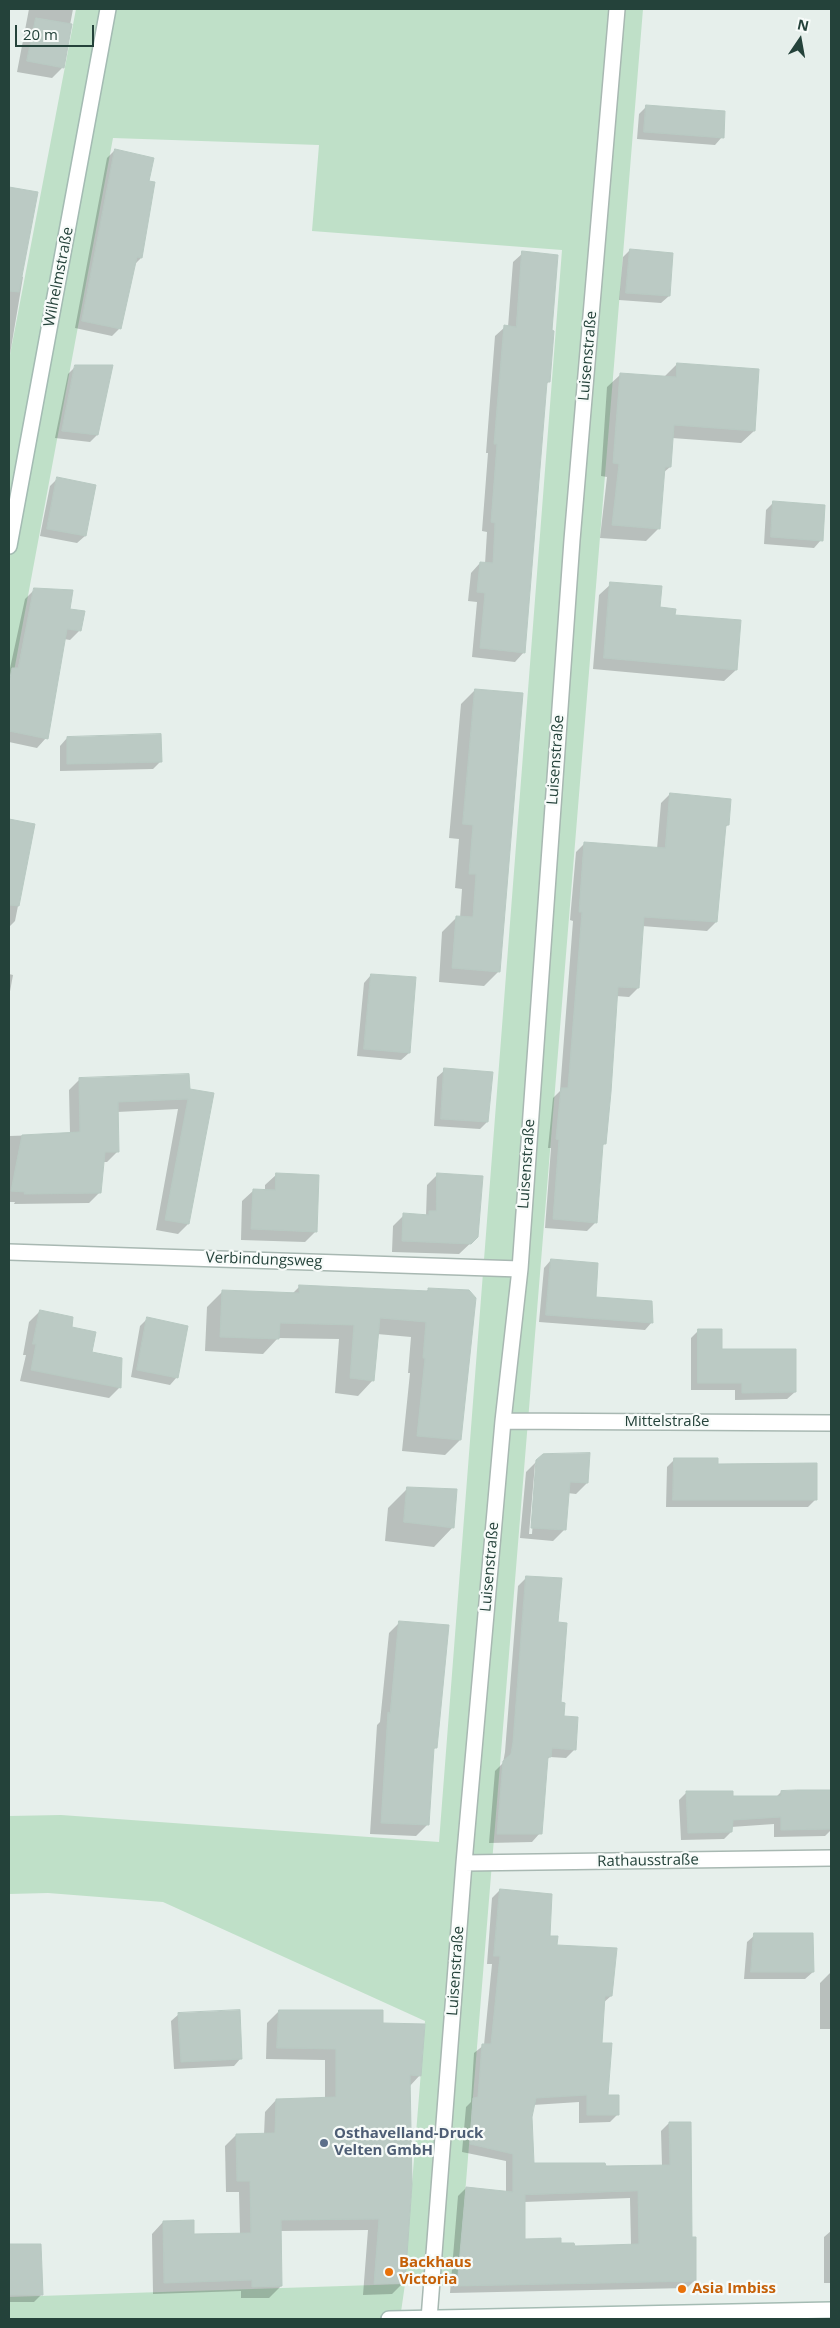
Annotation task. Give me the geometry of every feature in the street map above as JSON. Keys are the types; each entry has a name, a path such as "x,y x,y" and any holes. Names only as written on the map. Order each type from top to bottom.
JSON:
{"street":[{"name":"Wilhelmstraße","path":"9,546 108,9"},
{"name":"Luisenstraße","path":"429,2319 464,1863 503,1421 520,1269 572,540 617,9"},
{"name":"Verbindungsweg","path":"9,1252 520,1269"},
{"name":"Mittelstraße","path":"503,1421 831,1423"},
{"name":"Rathausstraße","path":"464,1863 831,1858"},
{"path":"389,2319 831,2310"}],"green space":[{"path":"76,9 643,9 458,2280 457,2286 405,2284 400,2319 9,2319 9,2297 404,2284 425,2021 163,1902 48,1893 9,1894 9,1816 61,1815 439,1842 562,250 312,231 319,145 113,138 9,698 9,360"}],"building":[{"path":"36,18 72,24 64,68 27,61"},
{"path":"646,105 725,111 724,138 644,132"},
{"path":"115,149 154,158 149,181 155,182 142,258 137,257 121,329 82,321"},
{"path":"9,187 38,192 19,292 9,291"},
{"path":"630,249 673,253 670,296 626,293"},
{"path":"522,251 558,255 550,382 547,382 525,653 480,648 485,593 477,592 480,562 493,563 495,523 491,522 497,444 494,444 504,325 516,327"},
{"path":"677,363 759,369 755,431 674,425 671,467 665,467 660,529 612,525 619,464 613,463 620,373 676,377"},
{"path":"75,365 113,365 98,435 62,431"},
{"path":"57,477 96,485 86,536 47,529"},
{"path":"773,501 825,505 823,541 771,537"},
{"path":"610,582 662,586 660,607 676,609 675,615 741,620 737,670 604,658"},
{"path":"34,588 73,590 70,609 85,611 81,631 67,629 48,739 9,731 9,683 12,668 18,668"},
{"path":"475,689 523,693 500,972 452,968 456,916 473,917 476,874 469,874 473,825 463,824"},
{"path":"161,734 162,762 67,764 67,737"},
{"path":"670,793 731,799 729,825 726,825 717,922 644,917 639,988 618,987 611,1092 606,1144 603,1144 597,1223 553,1219 559,1140 556,1139 561,1088 568,1088 582,912 579,912 584,842 665,848"},
{"path":"9,819 35,824 19,906 9,905"},
{"path":"371,974 416,977 410,1053 364,1049"},
{"path":"444,1068 493,1072 488,1122 441,1119"},
{"path":"189,1074 190,1089 214,1093 189,1224 165,1220 188,1099 118,1102 119,1152 105,1152 101,1193 24,1194 25,1192 11,1191 22,1135 80,1132 79,1078"},
{"path":"276,1173 319,1175 317,1232 251,1229 253,1189 275,1190"},
{"path":"437,1173 483,1176 478,1237 471,1244 402,1241 403,1213 429,1215 429,1211 436,1211"},
{"path":"551,1259 598,1263 596,1297 652,1301 653,1323 546,1315"},
{"path":"299,1285 428,1291 428,1288 469,1290 476,1298 461,1440 417,1436 425,1358 423,1358 426,1322 380,1318 374,1381 350,1378 354,1325 280,1323 279,1339 220,1337 222,1290 299,1293"},
{"path":"40,1310 73,1317 72,1327 96,1332 92,1352 122,1358 121,1388 31,1370 36,1344 33,1344"},
{"path":"147,1317 188,1326 178,1378 137,1370"},
{"path":"698,1329 722,1329 722,1349 796,1349 796,1392 742,1393 742,1383 698,1383"},
{"path":"590,1453 588,1483 570,1482 566,1530 531,1528 536,1460 543,1454"},
{"path":"674,1458 718,1458 718,1464 817,1463 817,1500 673,1500"},
{"path":"407,1487 457,1489 454,1528 404,1522"},
{"path":"526,1576 562,1578 558,1622 567,1623 561,1702 565,1703 564,1716 578,1717 576,1750 552,1748 551,1757 548,1757 542,1834 497,1834 503,1761 511,1754 513,1742"},
{"path":"399,1621 449,1625 437,1748 434,1748 429,1825 381,1823 388,1712 390,1713"},
{"path":"831,1790 831,1829 781,1830 781,1817 733,1820 732,1832 688,1833 686,1791 733,1791 733,1796 781,1796 781,1791"},
{"path":"500,1889 552,1894 550,1936 558,1936 557,1945 617,1948 612,1996 605,1996 602,2043 612,2043 608,2095 619,2095 619,2115 587,2115 587,2095 536,2098 532,2117 534,2163 605,2163 606,2166 670,2165 669,2122 691,2122 692,2237 696,2237 696,2281 457,2286 466,2187 513,2192 513,2154 470,2144 473,2098 478,2097 482,2044 491,2044 500,1956 494,1956","holes":["638,2191 639,2244 575,2246 574,2243 561,2243 561,2238 525,2239 525,2195"]},
{"path":"754,1933 813,1933 814,1972 751,1972"},
{"path":"240,2010 242,2059 181,2062 178,2013"},
{"path":"279,2010 383,2010 383,2023 425,2024 421,2076 410,2075 412,2184 405,2283 374,2284 379,2219 281,2220 282,2286 252,2287 252,2280 164,2283 163,2221 194,2220 194,2234 251,2233 250,2181 237,2181 236,2134 275,2133 276,2099 336,2097 336,2049 277,2048"},
{"path":"9,2244 41,2244 43,2295 9,2295"}],"place":[{"name":"Osthavelland-Druck Velten GmbH","path":"324,2143"},
{"name":"Backhaus Victoria","path":"389,2272"},
{"name":"Asia Imbiss","path":"682,2289"}]}
